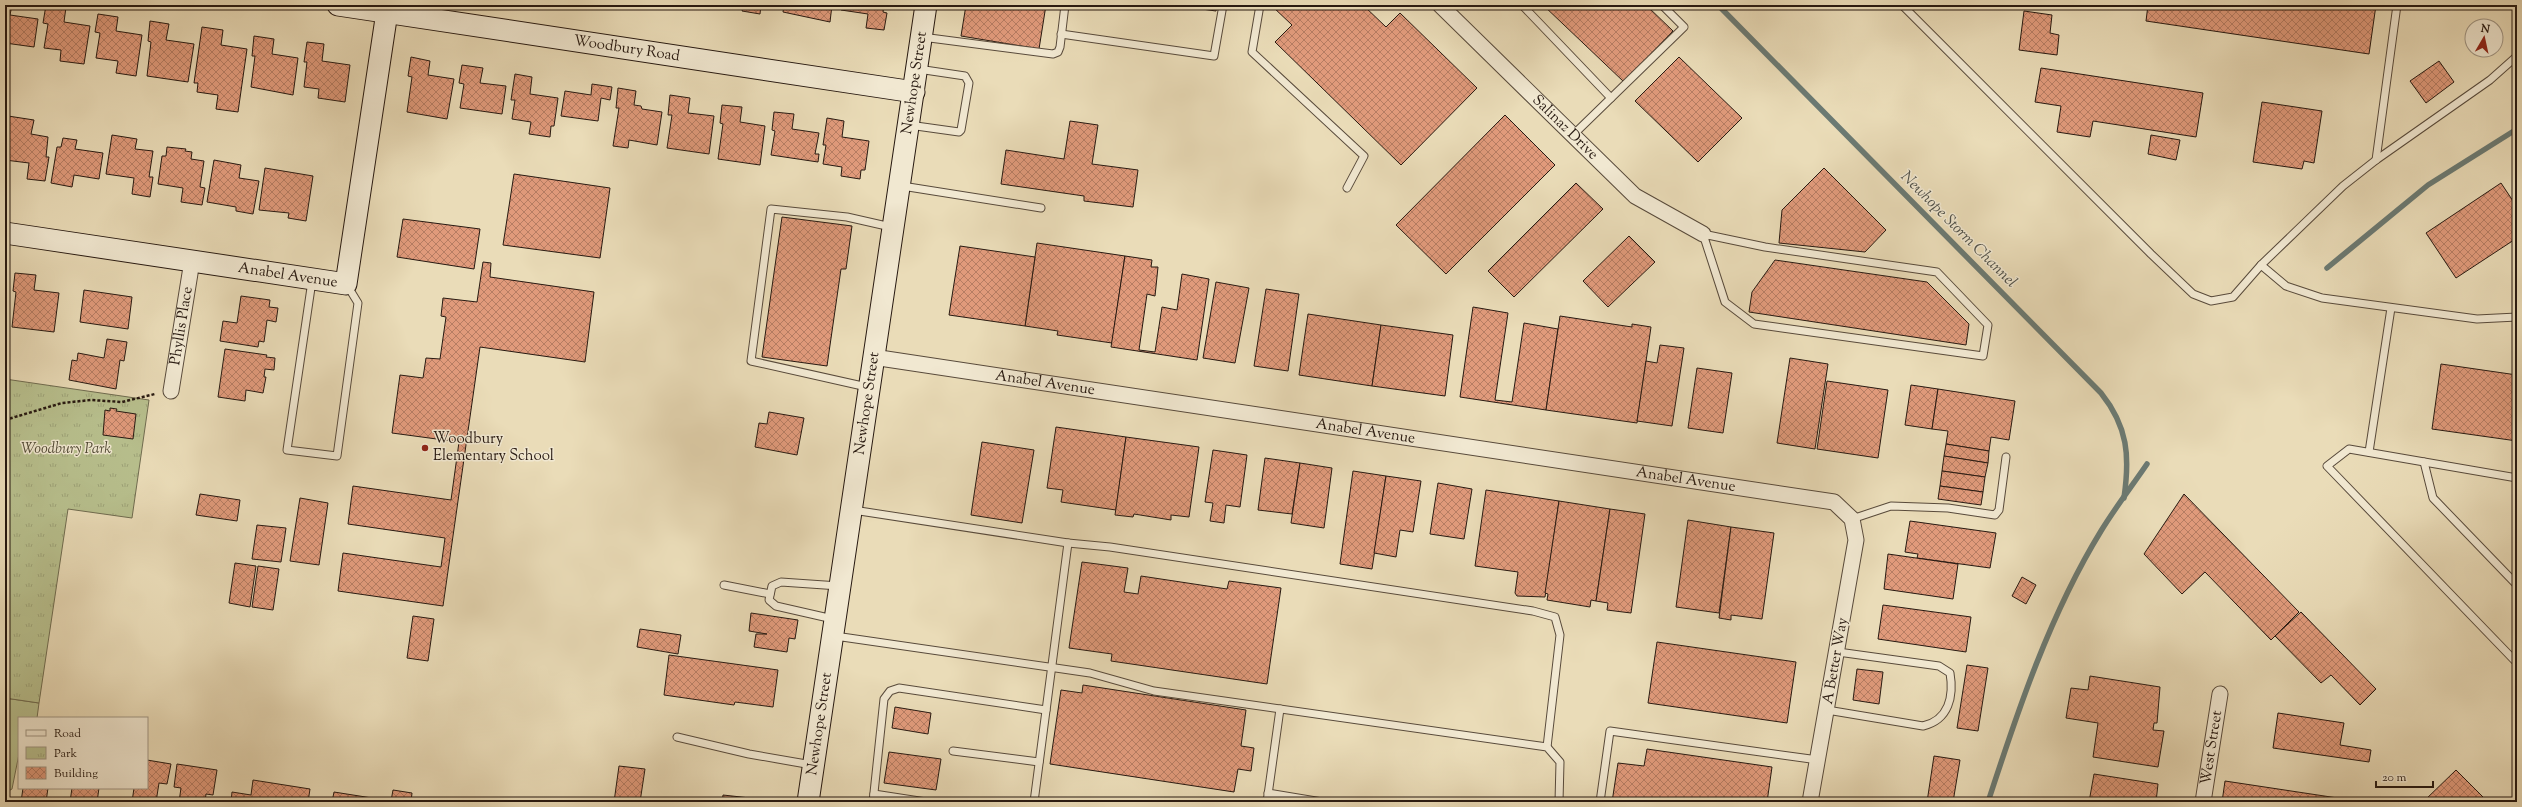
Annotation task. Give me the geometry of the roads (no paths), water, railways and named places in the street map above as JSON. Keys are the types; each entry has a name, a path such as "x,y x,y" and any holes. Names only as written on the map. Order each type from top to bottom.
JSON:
{"street":[{"name":"Woodbury Road","path":"338,5 914,92"},
{"name":"Newhope Street","path":"808,802 868,387 918,69 926,5"},
{"name":"Salinaz Drive","path":"1440,5 1635,196 1703,234"},
{"name":"Anabel Avenue","path":"5,233 346,284 387,12"},
{"name":"Phyllis Place","path":"172,391 192,261"},
{"name":"Anabel Avenue","path":"873,357 1834,502 1852,519"},
{"name":"A Better Way","path":"1810,802 1838,652 1856,540 1852,519"},
{"name":"West Street","path":"2203,802 2220,694"}],"lane":[{"path":"922,37 1053,54 1059,49 1065,5"},
{"path":"1061,34 1212,57 1216,52 1223,5"},
{"path":"1260,5 1252,52 1364,156 1347,188"},
{"path":"1522,5 1611,98"},
{"path":"1573,135 1684,27 1662,5"},
{"path":"1902,5 2151,254 2193,294 2211,301 2233,297 2261,265 2343,186 2376,160 2490,80 2517,56"},
{"path":"2376,160 2398,5"},
{"path":"909,125 959,132 961,130 969,83 965,76 918,69"},
{"path":"900,186 1041,208"},
{"path":"868,387 751,361 771,209 846,218 893,227"},
{"path":"1703,234 1765,247 1937,272 1988,325 1983,356 1754,324 1725,302 1703,234"},
{"path":"2261,265 2286,286 2314,296 2477,319 2517,317"},
{"path":"312,279 287,450 337,456 358,303 346,284"},
{"path":"2369,452 2392,308"},
{"path":"2517,478 2349,449 2327,466 2517,663"},
{"path":"1852,519 1891,506 1948,508 1995,515 2000,510 2006,457"},
{"path":"2424,462 2432,498 2517,585"},
{"path":"851,510 1068,543 1110,547 1533,611 1555,617 1560,635 1547,747"},
{"path":"1034,802 1068,543"},
{"path":"840,586 781,582 772,586 770,600 776,606 834,628 1051,668 1090,673 1154,691 1547,747 1560,762 1559,802"},
{"path":"724,585 770,594"},
{"path":"1827,710 1923,726 1935,723 1945,714 1952,688 1950,672 1939,666 1838,652"},
{"path":"926,802 874,798 884,699 890,692 899,688 1046,710"},
{"path":"1267,802 1280,709"},
{"path":"1600,802 1610,731 1818,760"},
{"path":"677,736 749,754 814,765"},
{"path":"953,751 1039,762"},
{"path":"1268,793 1322,802"}],"waterway":[{"name":"Newhope Storm Channel","path":"1718,5 2101,393 2117,418 2125,442 2127,469 2124,498"},
{"path":"2327,268 2428,185 2517,129"},
{"path":"1988,802 2023,698 2066,595 2101,531 2147,464"}],"place":[{"name":"Woodbury Elementary School","path":"425,448"}],"park label":[{"name":"Woodbury Park","path":"66,449"}]}
